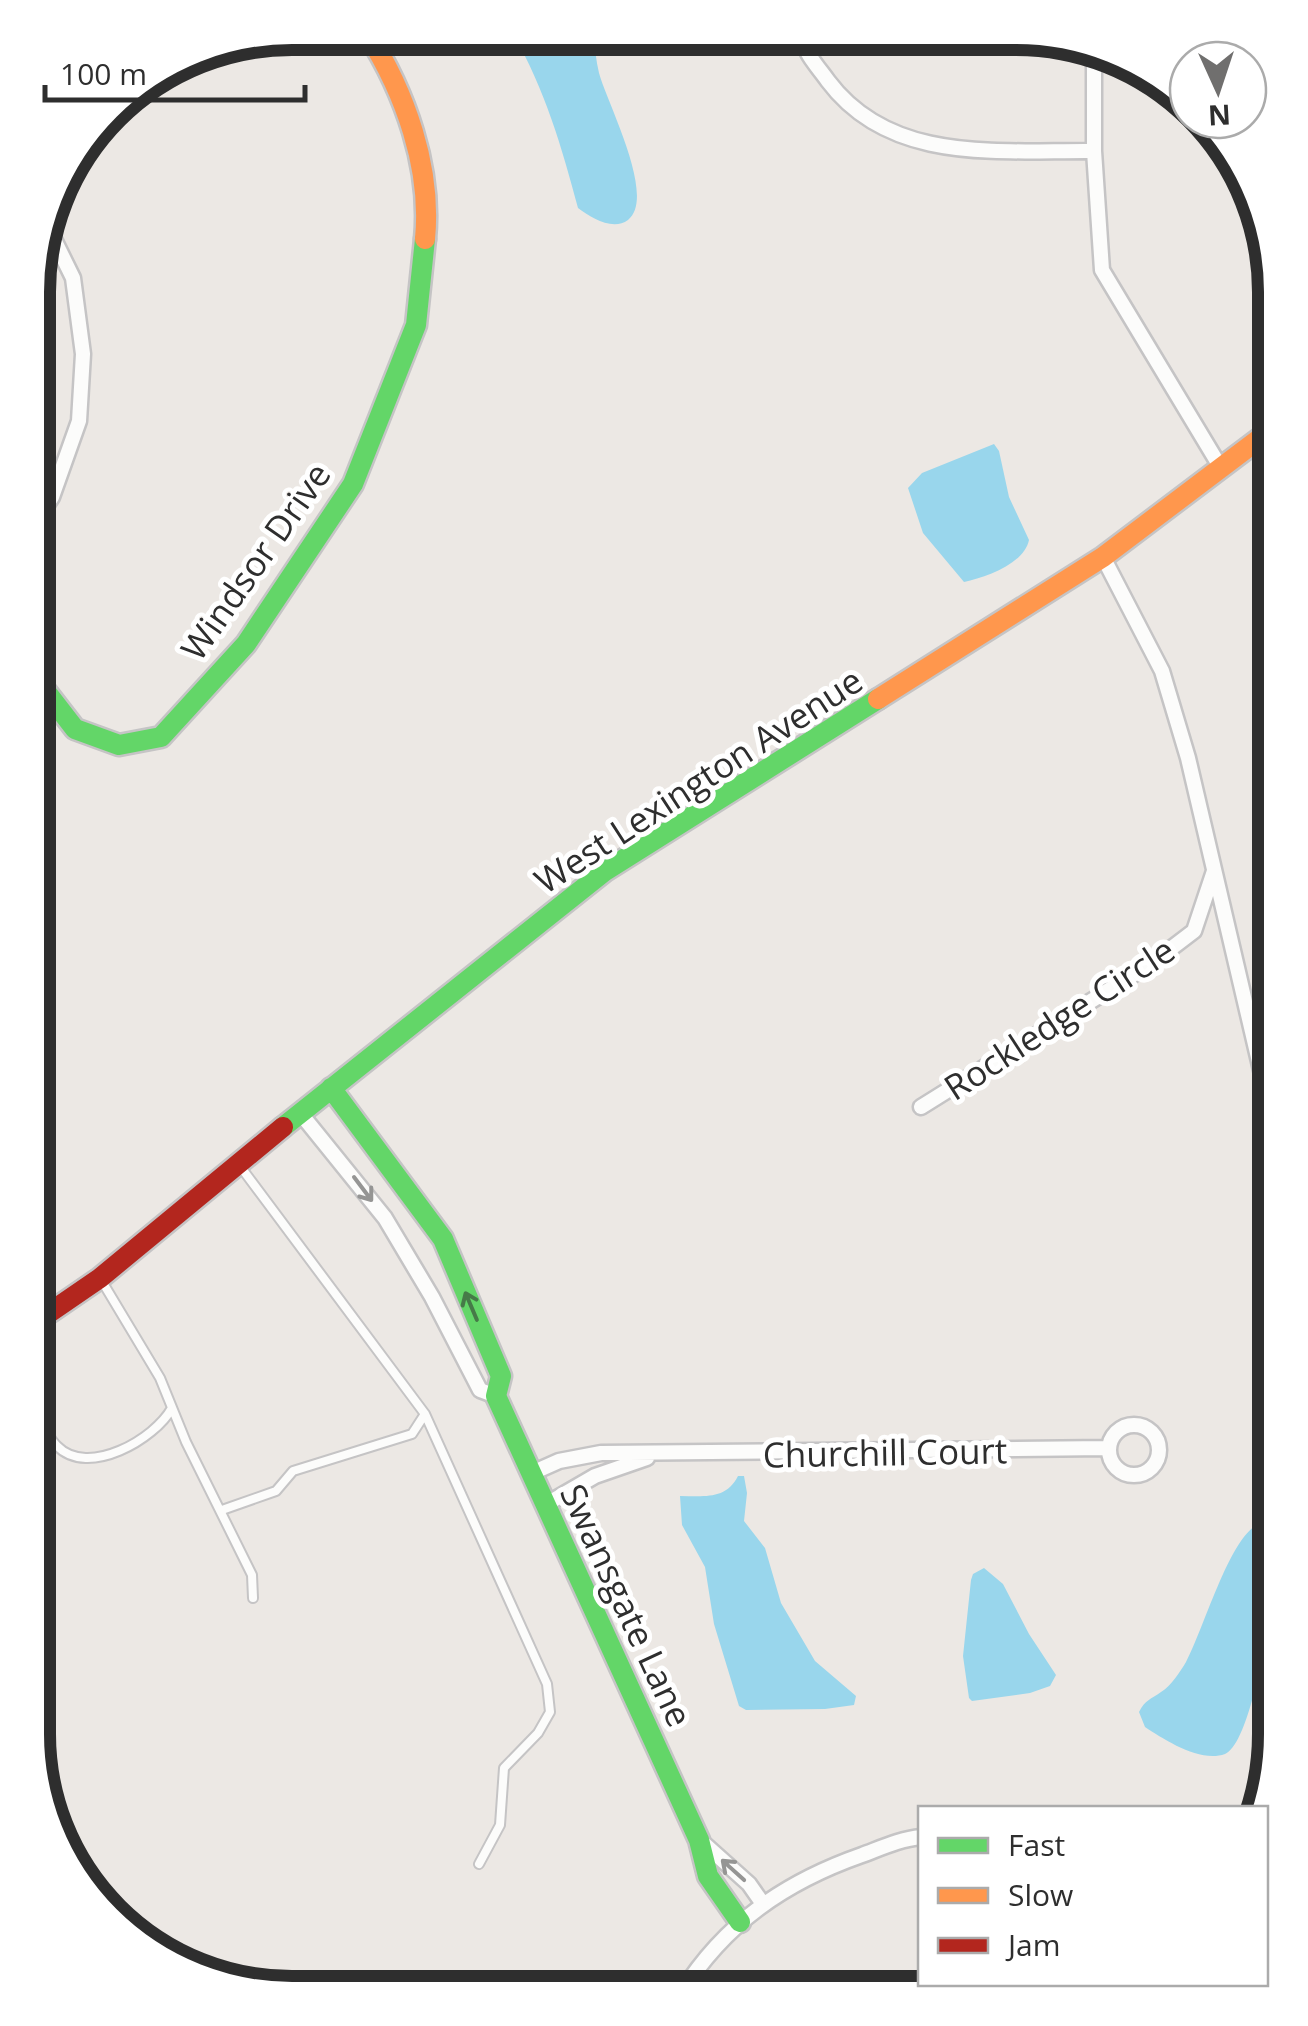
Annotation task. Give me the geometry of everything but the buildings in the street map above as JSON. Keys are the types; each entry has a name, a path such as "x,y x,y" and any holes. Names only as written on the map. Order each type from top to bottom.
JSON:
{"street":[{"path":"805,50 846,104 876,125 909,140 956,149 1094,151"},
{"name":"Windsor Drive","path":"50,697 75,729 119,745 162,737 246,644 353,484 416,325 427,216 414,133 379,51"},
{"path":"1094,63 1094,151 1102,270 1221,468"},
{"path":"50,500 79,421 83,354 73,278 55,242"},
{"name":"West Lexington Avenue","path":"50,1312 100,1278 330,1088 605,871 1103,558 1258,440"},
{"path":"1103,558 1162,671 1188,758 1257,1055"},
{"name":"Rockledge Circle","path":"920,1107 1152,962 1194,931 1214,870"},
{"name":"Swansgate Lane","path":"330,1088 442,1239 501,1376 496,1396 700,1840 708,1876 740,1922"},
{"name":"Swansgate Lane","path":"301,1114 385,1218 480,1390 496,1396"},
{"name":"Churchill Court","path":"532,1473 559,1462 601,1453 1107,1448"},
{"name":"Churchill Court","path":"545,1505 595,1476 662,1453"},
{"path":"691,1976 740,1922 813,1872 918,1837"},
{"name":"Swansgate Lane","path":"700,1840 749,1884 763,1904"}],"lane":[{"path":"238,1163 425,1414 547,1684 550,1712 538,1733 504,1768 500,1825 480,1864"},
{"path":"100,1278 160,1378 252,1575 253,1598"},
{"path":"50,1434 57,1446 74,1457 109,1454 150,1435 164,1423 172,1408"},
{"path":"222,1510 276,1491 293,1471 412,1434 425,1414"}],"water":[{"path":"522,51 596,51 599,73 634,171 637,192 628,220 609,224 578,208 559,141"},
{"path":"994,444 1009,497 1029,540 1012,563 964,582 923,533 908,488 922,473"},
{"path":"738,1476 744,1476 747,1493 744,1521 765,1548 781,1603 815,1661 856,1696 854,1705 746,1710 739,1706 714,1624 705,1567 682,1525 680,1496 721,1493"},
{"path":"1257,1525 1255,1691 1236,1743 1225,1754 1194,1753 1145,1727 1139,1712 1184,1666 1227,1566"},
{"path":"984,1568 1003,1584 1056,1675 1050,1686 1030,1693 972,1701 969,1698 963,1656 971,1580 973,1574"}],"traffic: fast":[{"path":"50,697 75,729 119,745 161,737 246,644 353,484 416,325 425,239"},
{"path":"283,1127 605,871 878,699"},
{"path":"331,1088 443,1239 501,1376 496,1396 699,1840 708,1876 740,1922"}],"traffic: slow":[{"path":"378,51 404,105 420,158 425,239"},
{"path":"878,699 1103,557 1258,440"}],"traffic: jam":[{"path":"50,1312 100,1278 283,1127"}]}
